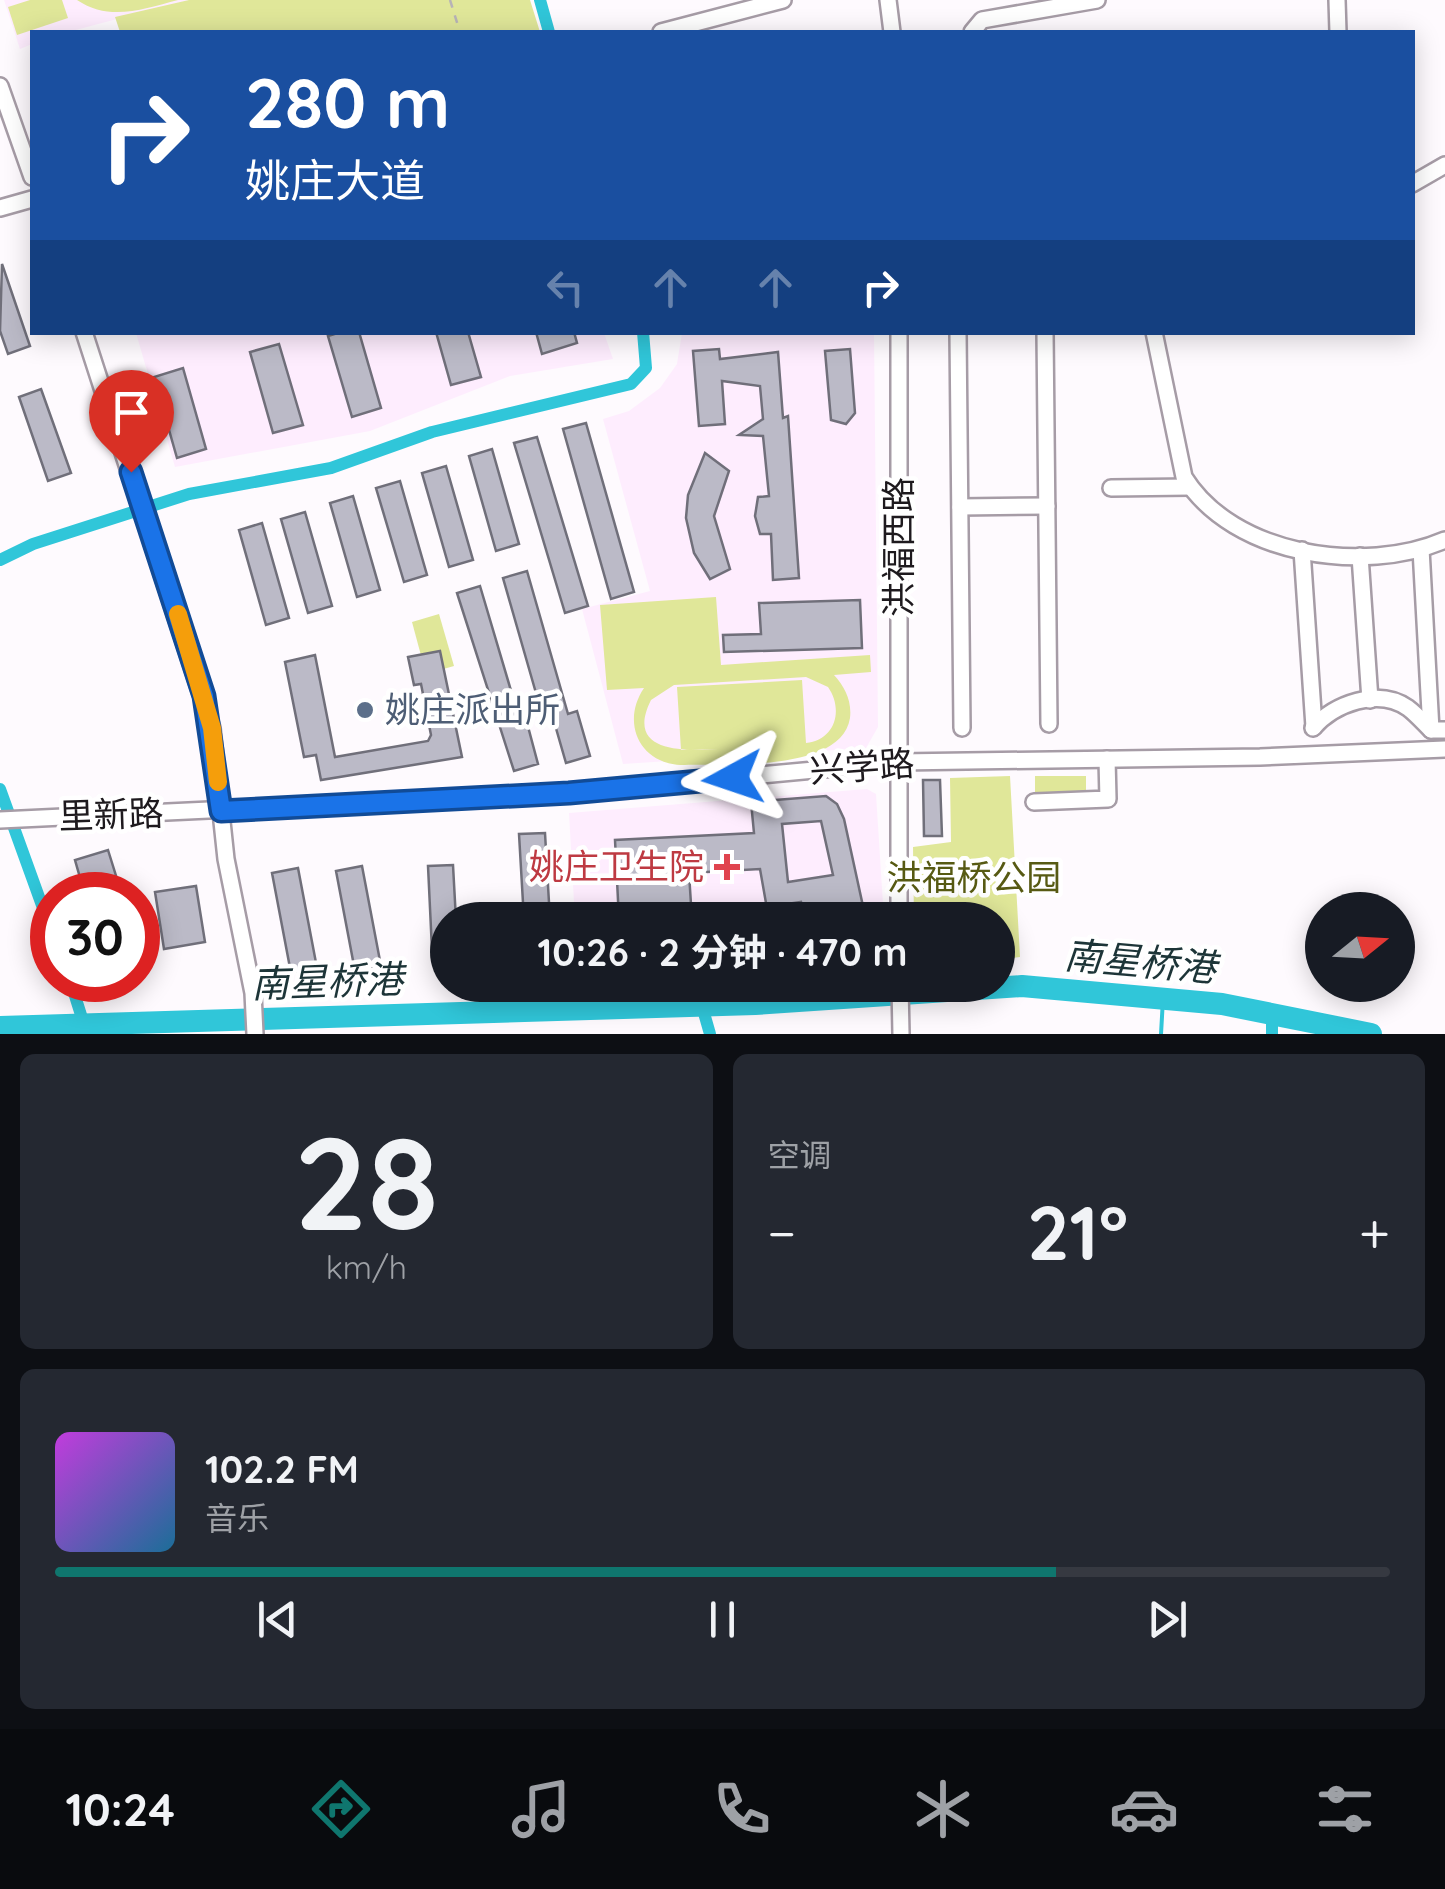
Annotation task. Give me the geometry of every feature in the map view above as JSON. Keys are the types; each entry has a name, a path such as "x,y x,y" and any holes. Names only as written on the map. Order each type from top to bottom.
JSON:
{"street":[{"path":"669,30 782,0"},
{"path":"888,0 892,30"},
{"path":"974,30 982,20 1097,0"},
{"path":"1337,0 1338,30"},
{"path":"0,86 30,171"},
{"path":"1415,182 1445,165"},
{"path":"0,208 30,200"},
{"path":"85,335 212,728 231,888 253,993 255,1034"},
{"name":"洪福西路","path":"899,335 900,902"},
{"path":"958,335 962,728"},
{"path":"1045,335 1049,724"},
{"path":"1155,335 1174,443 1190,487 1228,522 1302,550 1360,556 1420,549 1445,540"},
{"path":"1111,488 1190,487"},
{"path":"960,506 1047,506"},
{"path":"1420,549 1438,730"},
{"path":"1302,550 1311,730 1338,708 1370,700 1406,706 1438,730"},
{"path":"1360,556 1370,700"},
{"name":"兴学路","path":"221,811 569,793 899,762 1445,749"},
{"path":"1034,802 1108,799 1107,759"},
{"name":"里新路","path":"0,820 221,811"},
{"path":"900,1002 900,1028"}],"path":[{"path":"450,0 459,30"}],"shaded area":[{"path":"4,0 189,0 76,30 30,30 30,45 20,49"},
{"path":"137,335 605,335 613,359 510,376 370,431 175,467"},
{"path":"682,335 874,335 878,727 866,748 623,764 582,609 650,591 603,419 629,411 660,388 677,364"},
{"name":"姚庄卫生院","path":"867,789 876,794 883,902 574,902 569,813"}],"green space":[{"path":"30,0 62,0 68,18 17,35 8,7"},
{"path":"77,0 178,0 114,12"},
{"path":"189,0 530,0 539,30 119,30 115,17"},
{"path":"716,597 721,665 870,655 871,672 834,675 847,695 850,718 842,736 826,748 804,757 751,764 666,763 645,749 638,738 634,714 644,688 607,690 600,605","holes":["806,677 828,687 833,696 836,714 830,730 816,741 806,743 802,680 677,687 681,749 662,746 646,731 645,718 651,700 674,685"]},
{"path":"439,614 454,666 426,674 412,622"},
{"name":"洪福桥公园","path":"1010,776 1020,957 1015,958 1015,902 914,902 913,847 951,842 950,778"},
{"path":"1035,776 1086,776 1086,805 1035,806"}],"building":[{"path":"2,264 30,346 8,354 0,331"},
{"path":"360,335 381,408 352,417 328,336"},
{"path":"437,335 469,335 481,377 451,385"},
{"path":"537,335 575,335 577,343 542,354"},
{"path":"279,344 303,425 273,433 250,352"},
{"path":"719,349 720,359 778,352 783,418 788,416 799,578 773,580 771,534 760,534 755,516 758,497 769,496 763,436 739,435 763,419 760,386 722,381 725,424 699,426 693,351"},
{"path":"850,349 855,413 846,424 831,420 825,351"},
{"path":"183,368 206,449 177,458 154,377"},
{"path":"41,389 71,473 48,481 19,397"},
{"path":"586,423 634,592 611,599 563,429"},
{"path":"537,437 588,606 565,613 514,443"},
{"path":"492,449 519,544 496,551 469,456"},
{"path":"705,453 729,471 714,516 730,569 710,579 694,553 686,518 688,495"},
{"path":"446,466 473,560 449,567 422,473"},
{"path":"400,481 427,575 404,582 376,488"},
{"path":"353,496 380,590 357,597 330,503"},
{"path":"305,512 332,606 308,613 281,519"},
{"path":"262,523 289,618 266,625 239,530"},
{"path":"527,571 568,714 577,711 590,756 566,763 549,704 540,707 503,578"},
{"path":"480,586 520,721 526,719 538,764 514,771 457,593"},
{"path":"860,600 862,648 724,652 723,635 761,634 759,603"},
{"path":"440,651 462,757 321,780 316,755 304,757 285,662 315,655 335,757 428,741 431,735 421,684 414,685 408,657"},
{"path":"923,780 940,780 942,836 924,836"},
{"path":"826,796 837,804 844,819 862,902 766,902 760,869 689,873 691,902 618,902 615,840 754,833 751,802","holes":["821,821 833,875 788,882 782,824"]},
{"path":"545,833 549,902 523,902 519,834"},
{"path":"108,850 115,872 78,872 75,860"},
{"path":"453,865 455,902 430,902 430,908 428,866"},
{"path":"362,866 381,966 355,971 336,871"},
{"path":"298,868 317,968 291,973 272,873"},
{"path":"196,886 205,942 164,949 160,891"}],"waterway":[{"path":"540,0 548,30"},
{"path":"0,560 33,544 189,494 331,468 432,432 631,384 646,368 643,335"},
{"path":"0,789 30,872"},
{"name":"南星桥港","path":"0,1027 755,1004 1022,986 1222,1004 1371,1034"},
{"path":"1161,1034 1163,999"},
{"path":"77,1002 87,1034"},
{"path":"702,1006 710,1034"},
{"path":"1272,1014 1272,1034"}],"slow traffic":[{"path":"178,614 212,728 218,782"}],"place":[{"name":"姚庄派出所","path":"365,710"},
{"name":"姚庄卫生院","path":"727,867"}],"route":[{"path":"131,472 204,696 212,728 221,811 569,793 733,778"}]}
